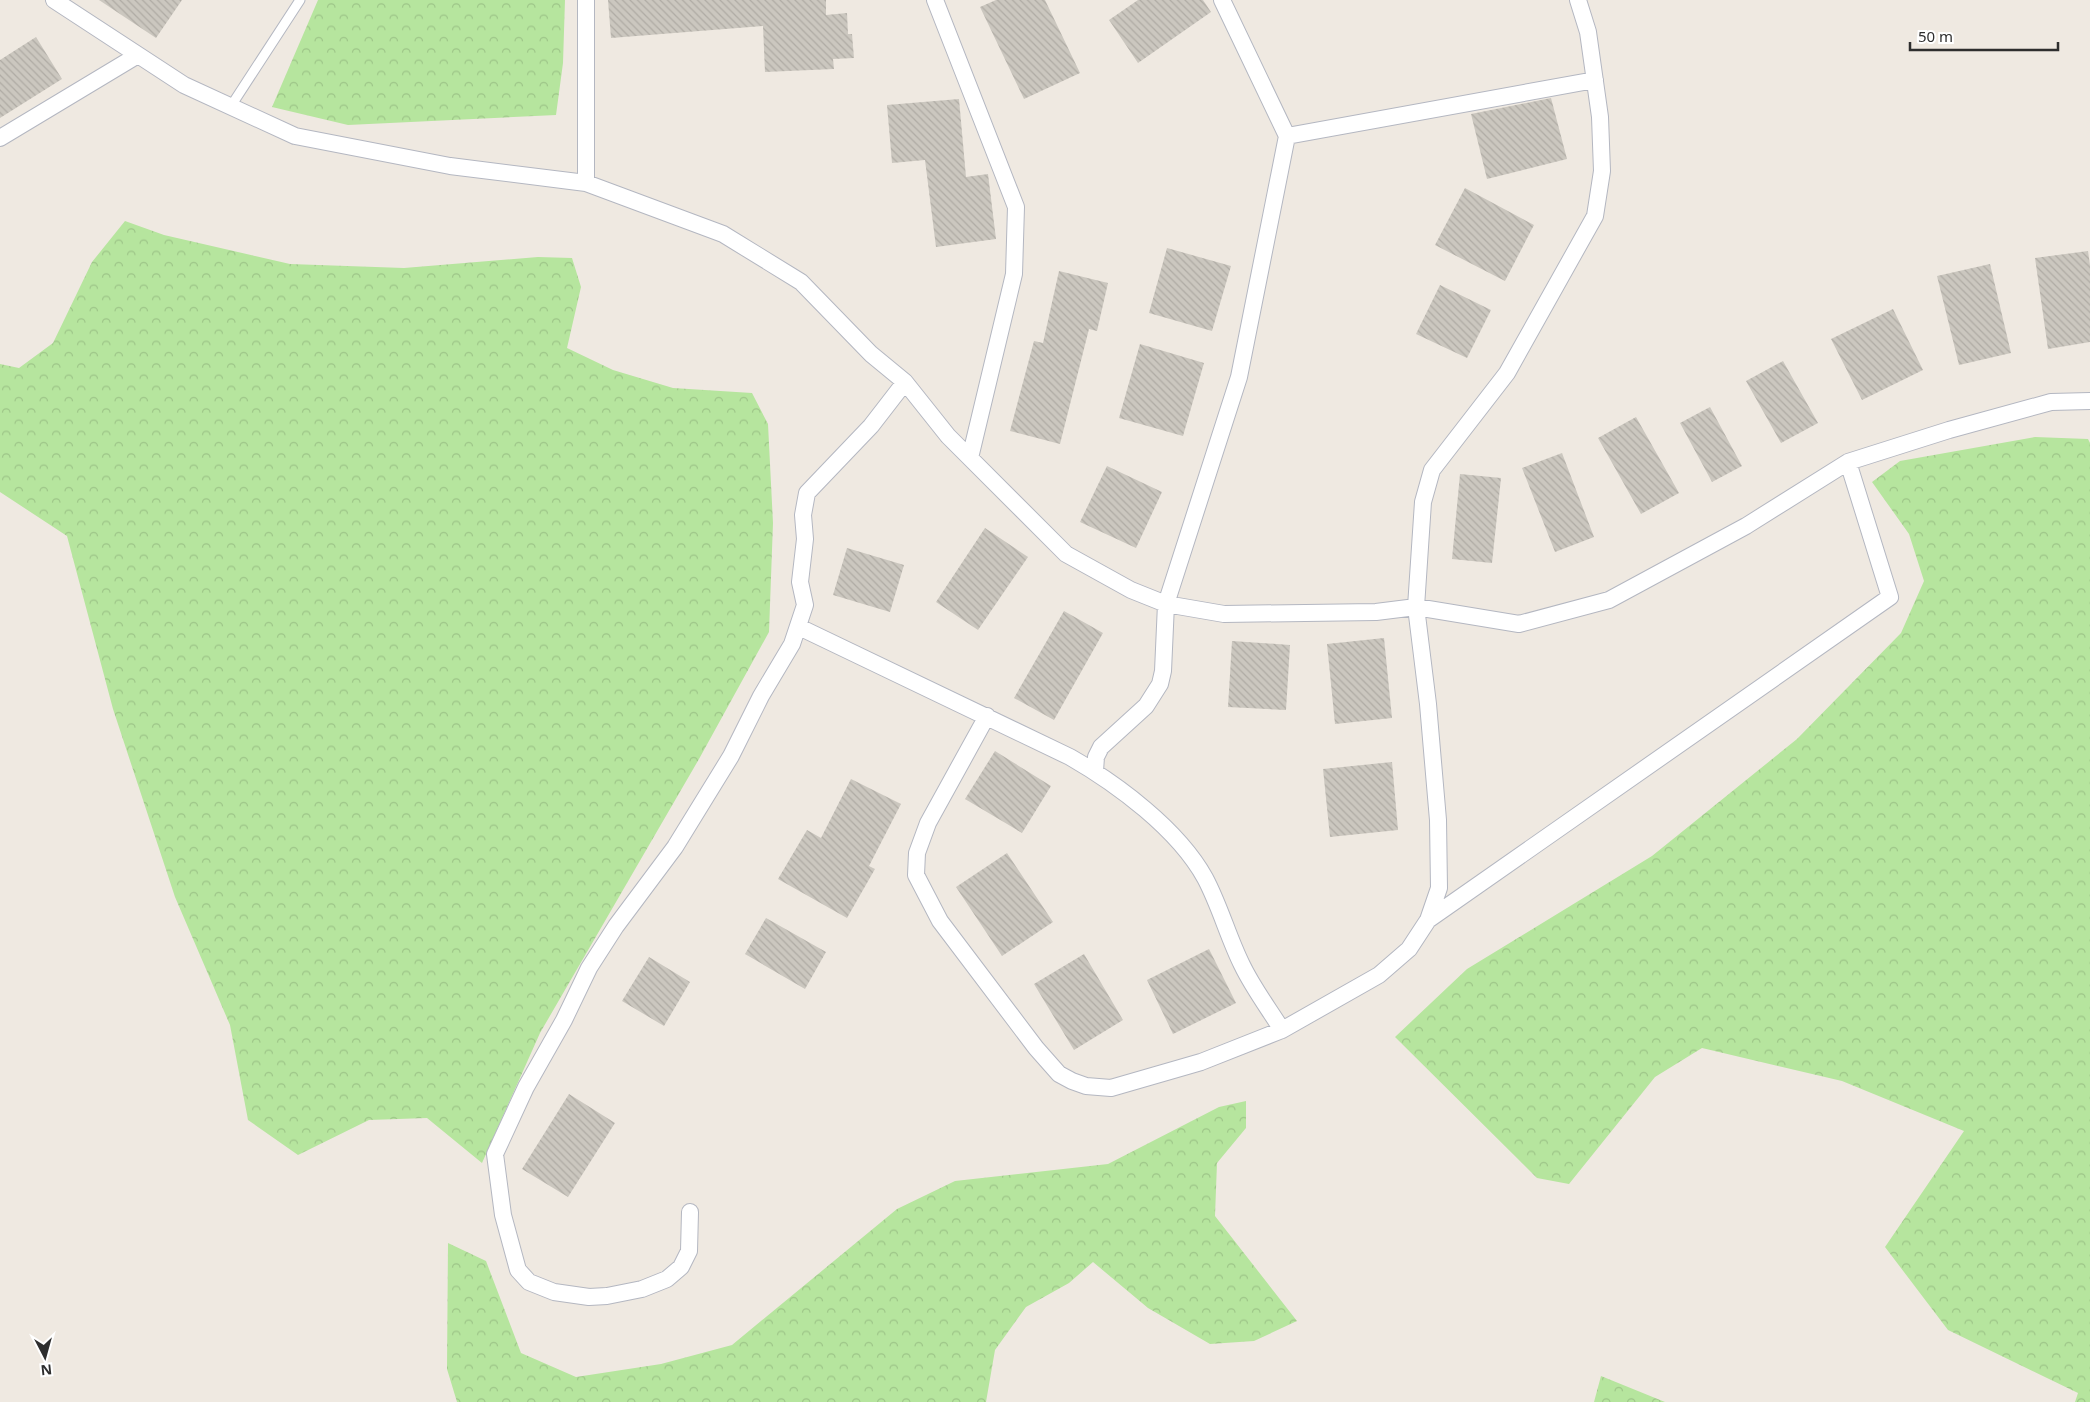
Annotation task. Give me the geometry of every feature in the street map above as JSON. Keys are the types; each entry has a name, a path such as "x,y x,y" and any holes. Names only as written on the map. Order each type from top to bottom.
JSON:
{"street":[{"path":"54,0 184,85 295,136 450,166 586,183 723,234 801,282 870,354 905,382 948,436 1066,554 1131,590 1166,604 1224,614 1376,612 1416,607 1519,624 1609,600 1746,526 1848,462 1949,430 2051,402 2090,401"},
{"path":"586,0 586,183"},
{"path":"936,0 1016,207 1014,274 970,458"},
{"path":"1094,771 1096,757 1101,747 1146,706 1160,684 1163,671 1166,604 1239,377 1287,136 1222,0"},
{"path":"987,716 928,823 917,853 916,875 940,921 1036,1048 1060,1074 1086,1086 1110,1088 1201,1062 1282,1030 1387,969 1409,949 1428,920 1438,888 1438,820 1428,704 1416,607 1423,502 1432,470 1507,373 1595,216 1602,171 1600,117 1588,32 1578,0"},
{"path":"0,138 138,55"},
{"path":"1287,136 1595,80"},
{"path":"690,1212 689,1251 681,1268 667,1279 642,1289 607,1296 589,1297 554,1292 529,1282 518,1270 503,1215 495,1154 526,1087 564,1020 590,968 616,926 680,839 731,756 761,696 792,644 805,605 800,582 805,538 803,515 807,493 871,426 905,382"},
{"path":"1428,920 1890,597 1848,462"},
{"path":"799,627 987,716 1094,771 1140,805 1163,827 1204,877 1243,967 1282,1030"}],"lane":[{"path":"231,106 300,0"}],"green space":[{"path":"318,0 565,0 563,63 556,115 348,125 272,107"},
{"path":"125,221 164,235 290,264 404,268 538,257 572,258 581,287 567,348 613,370 673,388 752,393 768,424 773,523 769,632 699,759 540,1033 482,1163 427,1118 369,1120 298,1155 248,1120 230,1025 175,897 113,709 67,536 0,492 0,364 19,368 53,343 92,262"},
{"path":"2035,437 2088,439 2090,443 2090,1402 2075,1402 2078,1393 1948,1330 1885,1247 1964,1131 1842,1081 1702,1048 1655,1077 1569,1184 1537,1178 1395,1037 1467,969 1652,856 1797,739 1901,633 1924,581 1909,534 1872,482 1900,461"},
{"path":"1246,1101 1246,1128 1217,1163 1215,1216 1297,1321 1254,1341 1210,1344 1148,1308 1093,1262 1069,1283 1026,1307 995,1350 986,1402 457,1402 447,1369 448,1243 486,1261 521,1353 576,1377 661,1364 732,1345 897,1209 955,1181 1108,1164 1219,1107"},
{"path":"1601,1376 1665,1402 1594,1402"}],"building":[{"path":"99,0 182,0 156,38"},
{"path":"608,0 826,0 826,15 847,13 848,34 852,34 854,58 833,59 834,69 765,72 763,26 611,38"},
{"path":"996,0 1045,0 1080,73 1024,99 980,7"},
{"path":"1138,0 1203,0 1211,12 1138,63 1109,20"},
{"path":"36,37 62,79 0,118 0,60"},
{"path":"1551,98 1567,159 1487,179 1471,114"},
{"path":"959,99 966,177 988,174 996,239 936,247 925,160 892,163 887,105"},
{"path":"1465,188 1534,225 1505,281 1435,245"},
{"path":"1167,248 1231,266 1212,331 1149,313"},
{"path":"2088,251 2090,265 2090,342 2048,349 2035,258"},
{"path":"1990,264 2011,353 1959,365 1937,276"},
{"path":"1059,271 1108,283 1097,331 1089,329 1060,444 1010,431 1034,341 1043,343"},
{"path":"1440,285 1491,310 1467,358 1416,334"},
{"path":"1893,309 1923,370 1862,400 1831,339"},
{"path":"1140,344 1204,363 1183,436 1119,418"},
{"path":"1783,361 1818,423 1781,443 1746,381"},
{"path":"1710,407 1742,466 1712,482 1680,423"},
{"path":"1636,417 1679,493 1641,514 1598,438"},
{"path":"1562,453 1594,537 1555,552 1522,468"},
{"path":"1107,466 1162,492 1136,548 1080,522"},
{"path":"1460,474 1501,478 1492,563 1452,559"},
{"path":"985,528 1028,557 978,630 936,602"},
{"path":"847,548 904,565 890,612 833,595"},
{"path":"1064,611 1103,633 1054,720 1014,698"},
{"path":"1384,638 1392,718 1335,724 1327,644"},
{"path":"1232,641 1290,645 1286,710 1228,707"},
{"path":"995,751 1051,786 1022,833 965,799"},
{"path":"1392,762 1398,830 1330,837 1323,769"},
{"path":"851,779 901,804 869,866 875,869 847,918 778,879 807,830 821,838"},
{"path":"1007,853 1053,922 1002,956 956,887"},
{"path":"766,918 826,952 805,989 745,954"},
{"path":"1209,949 1236,1003 1173,1034 1147,980"},
{"path":"1084,954 1123,1020 1074,1050 1034,984"},
{"path":"649,957 690,982 664,1026 622,1001"},
{"path":"569,1094 615,1123 568,1197 522,1169"}]}
